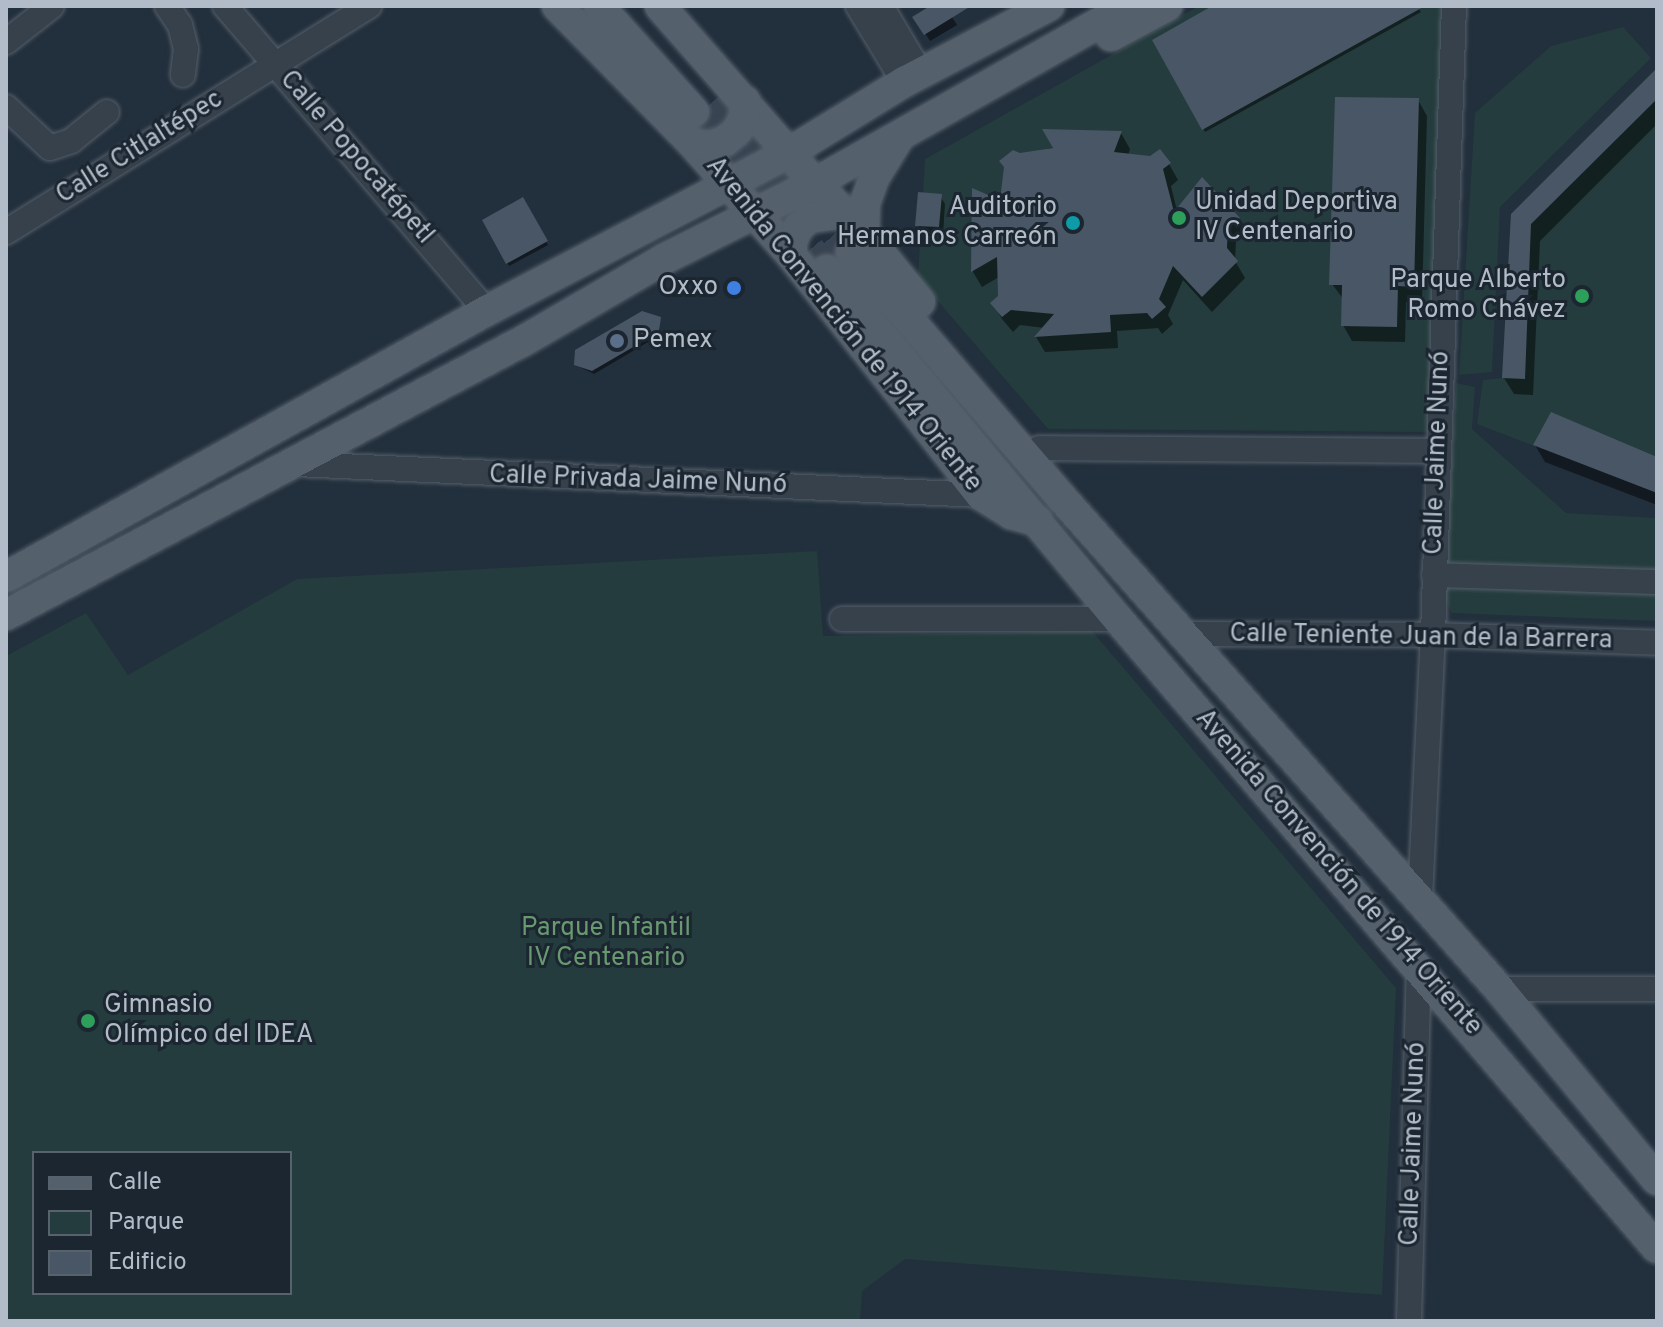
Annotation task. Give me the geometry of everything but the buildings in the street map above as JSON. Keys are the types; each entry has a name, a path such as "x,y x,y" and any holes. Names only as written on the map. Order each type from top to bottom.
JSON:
{"main road":[{"name":"Avenida Convención de 1914 Oriente","path":"557,6 693,144 792,256 981,495 1011,514 1040,522"},
{"name":"Avenida Convención de 1914 Oriente","path":"599,6 718,103 790,152 815,183 848,244 1040,522 1118,619 1647,1231 1657,1248"},
{"name":"Avenida Convención de 1914 Oriente","path":"637,6 718,103"},
{"name":"Avenida Convención de 1914 Oriente","path":"660,6 718,103"},
{"path":"6,577 486,311 790,152 912,78 1049,6"},
{"path":"6,615 296,464 754,213 815,183 1129,6"},
{"path":"989,86 1014,84 1040,75 1167,6"},
{"path":"693,144 709,146 725,141 737,131 744,117 718,103"},
{"path":"848,244 874,178 900,136"},
{"path":"792,256 792,241 798,228 809,218 838,214 848,244"},
{"name":"Avenida Convención de 1914 Oriente","path":"848,244 1039,448 1061,497"},
{"name":"Avenida Convención de 1914 Oriente","path":"848,244 1061,497 1499,989 1657,1180"}],"street":[{"path":"6,42 52,6"},
{"path":"167,6 180,25 186,49 183,75"},
{"name":"Calle Popocatépetl","path":"225,6 486,311"},
{"name":"Calle Citlaltépec","path":"6,232 369,6"},
{"path":"858,6 912,78"},
{"path":"881,6 912,78"},
{"path":"979,43 1017,6"},
{"name":"Calle Jaime Nunó","path":"1420,899 1433,635 1454,6"},
{"path":"6,107 50,148 71,141 107,112"},
{"path":"1039,448 1439,451"},
{"name":"Calle Privada Jaime Nunó","path":"296,464 981,495"},
{"path":"1434,575 1657,582"},
{"path":"842,619 1118,619"},
{"name":"Calle Teniente Juan de la Barrera","path":"1184,634 1433,635 1657,643"},
{"name":"Calle Jaime Nunó","path":"1409,1321 1419,966"},
{"path":"1499,989 1657,989"}],"green space":[{"name":"Unidad Deportiva IV Centenario","path":"1199,6 1443,6 1429,432 1048,429 918,278 925,159"},
{"path":"1623,27 1651,58 1500,207 1492,372 1459,375 1475,113 1551,46"},
{"name":"Parque Alberto Romo Chávez","path":"1657,68 1657,493 1477,424 1483,380 1502,378 1511,214"},
{"path":"1456,383 1475,387 1472,429 1566,513 1657,518 1657,621 1452,613 1445,599"},
{"name":"Parque Infantil IV Centenario","path":"817,551 823,636 1092,631 1396,988 1382,1295 905,1259 862,1291 860,1321 6,1321 6,656 86,613 128,675 297,579"}],"tunnel":[{"path":"717,98 851,252"},
{"path":"694,112 827,270"}],"place":[{"name":"Unidad Deportiva IV Centenario","path":"1179,218"},
{"name":"Auditorio Hermanos Carreón","path":"1073,223"},
{"name":"Oxxo","path":"734,288"},
{"name":"Parque Alberto Romo Chávez","path":"1582,296"},
{"name":"Pemex","path":"617,341"},
{"name":"Gimnasio Olímpico del IDEA","path":"88,1021"}]}
